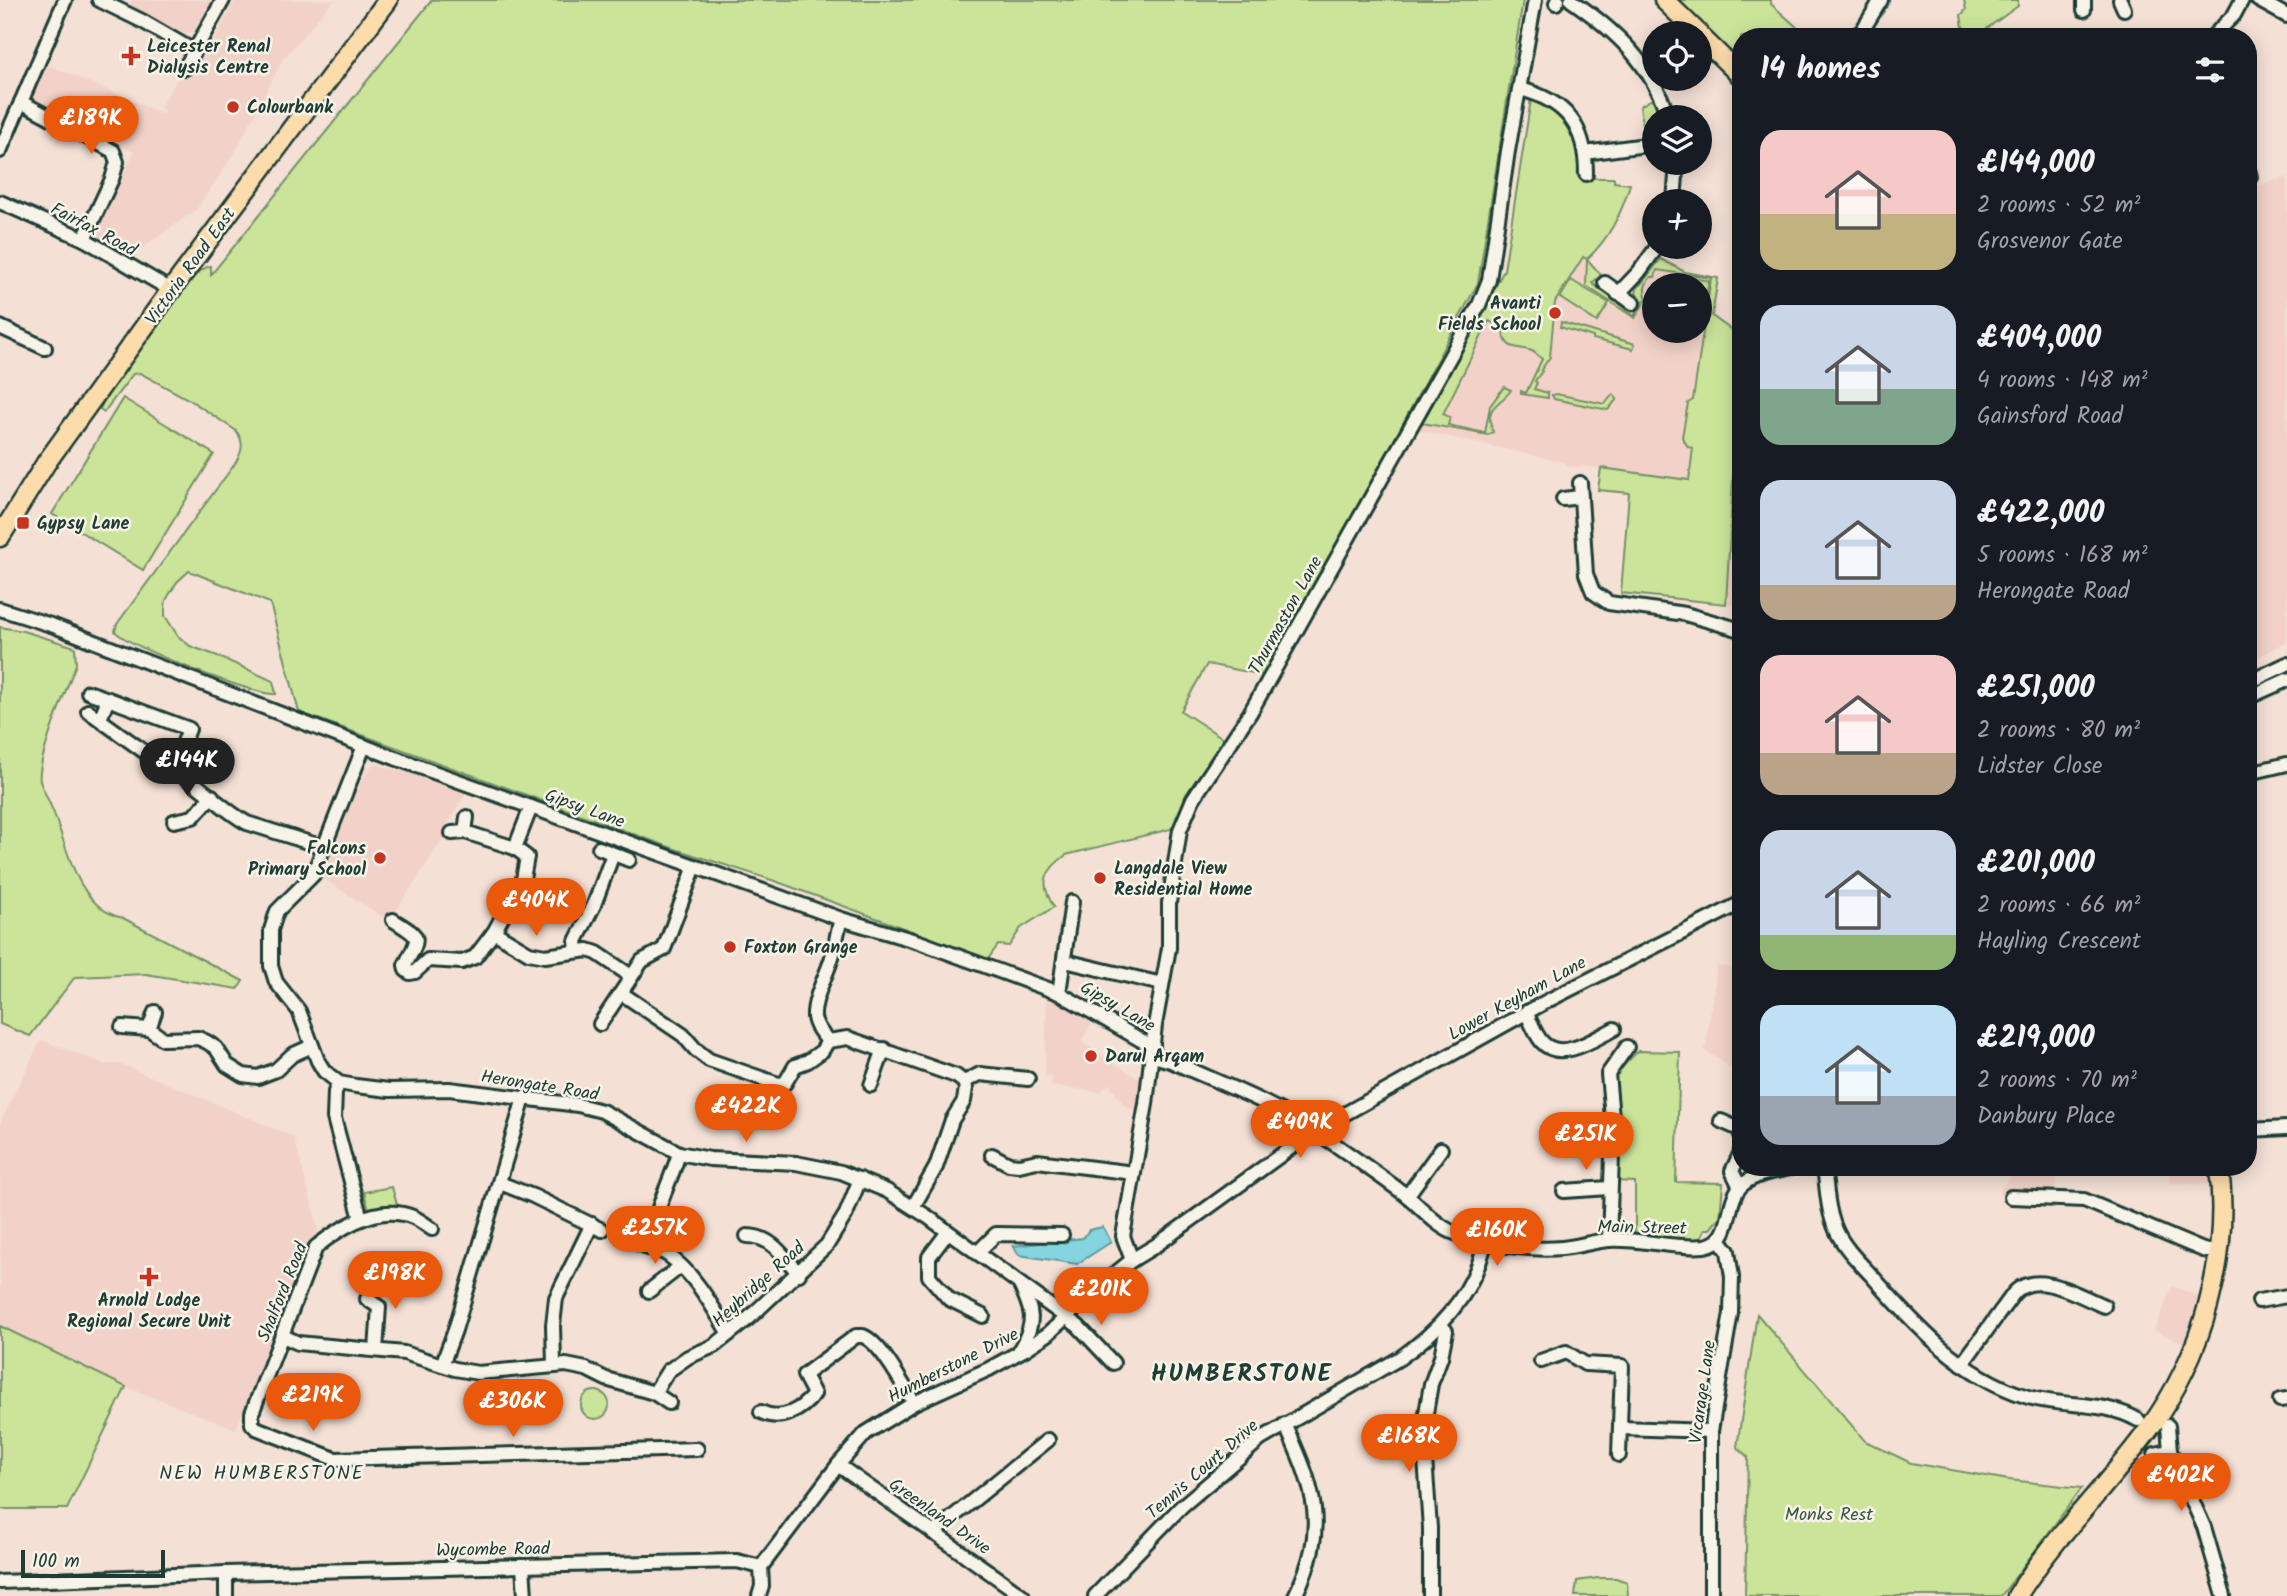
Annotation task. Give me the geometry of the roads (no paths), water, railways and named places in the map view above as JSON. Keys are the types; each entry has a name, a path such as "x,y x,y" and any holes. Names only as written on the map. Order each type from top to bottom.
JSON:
{"highway":[{"name":"Victoria Road East","path":"0,537 46,463 171,290 388,0"},
{"path":"1664,0 1685,21"},
{"path":"1712,48 1732,67"},
{"path":"2017,1596 2056,1539 2150,1428 2174,1390 2207,1310 2223,1222 2220,1176"},
{"path":"2030,1596 2098,1492"}],"street":[{"path":"0,150 65,0"},
{"path":"99,0 194,51"},
{"path":"185,68 223,0"},
{"name":"Thurmaston Lane","path":"1132,1260 1123,1236 1169,948 1169,903 1181,830 1194,799 1250,713 1479,305 1489,280 1535,0"},
{"path":"1572,0 1604,23 1635,53 1655,84 1663,105"},
{"path":"1864,28 1881,0"},
{"path":"2221,28 2234,15 2242,0"},
{"path":"2258,0 2287,16"},
{"path":"1520,89 1549,99 1565,111 1578,130 1585,153 1586,174"},
{"path":"21,103 113,151 117,162 112,179 84,239"},
{"path":"1585,153 1642,146"},
{"name":"Fairfax Road","path":"0,202 84,239 171,290"},
{"path":"1618,295 1648,259"},
{"path":"1605,284 1633,303"},
{"path":"0,327 45,348"},
{"path":"1580,483 1586,574 1590,588 1597,597 1609,603 1685,614 1732,627"},
{"path":"1563,499 1580,497"},
{"name":"Gipsy Lane","path":"0,609 67,631 364,746 531,807 841,919 919,942 1059,993 1171,1061 1282,1112 1314,1130"},
{"path":"2257,678 2287,664"},
{"path":"2257,693 2287,680"},
{"path":"88,692 189,729 174,768"},
{"path":"100,719 108,699"},
{"path":"88,710 160,763 174,768 236,817 323,847"},
{"path":"361,1219 334,1118 335,1091 339,1083 324,1071 299,1010 276,982 271,966 271,930 277,911 313,875 364,746"},
{"path":"2257,772 2287,764"},
{"path":"174,821 193,817 212,796"},
{"path":"515,848 531,807"},
{"path":"393,920 417,938 417,944 405,965 410,973 415,972 428,960 469,961 494,932 523,879 527,857 515,848 458,832 467,817"},
{"path":"599,848 629,860"},
{"path":"577,950 576,941 594,905 613,854"},
{"path":"600,1024 642,961 664,949 695,866"},
{"path":"1059,993 1072,902"},
{"name":"Lower Keyham Lane","path":"1314,1130 1526,1012 1732,907"},
{"path":"828,1041 814,1017 834,954 834,939 841,919"},
{"path":"494,932 529,953 545,956 588,950 631,976"},
{"path":"1065,961 1163,984"},
{"path":"621,993 683,1035 709,1060 778,1084 785,1083 795,1066 822,1051 828,1041"},
{"path":"149,1029 155,1012"},
{"path":"1526,1012 1543,1043 1560,1050 1582,1045 1614,1029"},
{"path":"122,1027 149,1029 163,1039 198,1038 216,1048 227,1065 243,1075 258,1077 276,1070 292,1055 312,1046"},
{"path":"828,1041 848,1038 956,1076 964,1082 964,1101 952,1119 936,1167 913,1207"},
{"path":"1609,1240 1613,1128 1608,1074 1627,1047"},
{"path":"871,1085 884,1049"},
{"path":"964,1082 980,1074 1028,1079"},
{"name":"Herongate Road","path":"339,1083 389,1090 449,1089 578,1105 601,1111 679,1153 710,1159 796,1164 841,1172 887,1191 948,1231 1078,1326 1113,1363"},
{"path":"442,1365 455,1330 524,1098"},
{"path":"1721,1121 1732,1126"},
{"path":"2257,1130 2287,1128"},
{"name":"Main Street","path":"1314,1130 1407,1196 1442,1227 1485,1241 1521,1247 1560,1248 1609,1240 1704,1246 1719,1239"},
{"name":"Humberstone Drive","path":"761,1567 838,1465 866,1433 914,1403 989,1369 1048,1334 1132,1260 1314,1130"},
{"path":"1407,1196 1441,1149"},
{"path":"679,1153 659,1209 657,1226 643,1245 668,1255 694,1279 729,1334"},
{"path":"992,1155 1009,1164 1037,1161 1134,1173"},
{"path":"1734,1176 1740,1187"},
{"path":"1719,1239 1725,1230 1732,1200 1740,1187 1760,1176"},
{"path":"1825,1176 1831,1218 1842,1241 1900,1308 1962,1364 1992,1382 2026,1396 2060,1404 2111,1408 2138,1420"},
{"name":"Heybridge Road","path":"654,1393 668,1371 688,1357 714,1346 799,1274 827,1245 846,1214 860,1179"},
{"path":"500,1183 597,1227 556,1298 553,1325 554,1365"},
{"path":"1564,1191 1609,1188"},
{"path":"2011,1197 2084,1200 2203,1250 2219,1253"},
{"name":"Shalford Road","path":"432,1229 412,1217 395,1213 361,1219 331,1235 316,1247 252,1413 252,1424 256,1428 335,1459 508,1456 683,1444 697,1449"},
{"path":"948,1231 929,1257 929,1276 949,1299 983,1316"},
{"path":"977,1253 996,1234 1062,1236"},
{"path":"747,1236 769,1241 799,1274"},
{"name":"Vicarage Lane","path":"1711,1596 1711,1431 1731,1313 1732,1267 1728,1251 1719,1239"},
{"name":"Tennis Court Drive","path":"1095,1596 1182,1506 1261,1439 1400,1358 1441,1325 1462,1296 1481,1262 1485,1241"},
{"path":"649,1291 681,1266"},
{"path":"1962,1364 2014,1293 2025,1284 2040,1283 2104,1306"},
{"path":"1018,1353 1030,1332 1032,1317 1020,1284"},
{"path":"2259,1301 2287,1296"},
{"path":"367,1299 379,1307 376,1350"},
{"path":"1430,1596 1430,1528 1423,1431 1431,1384 1444,1344 1446,1331 1441,1325"},
{"path":"283,1336 298,1343 404,1353 478,1373 501,1373 554,1365 586,1368 606,1379 654,1393 669,1403"},
{"path":"804,1375 856,1336 863,1336 873,1343 914,1403"},
{"path":"1541,1362 1566,1352 1585,1364 1622,1366 1619,1455"},
{"path":"761,1412 780,1416 791,1413 813,1397 814,1390 794,1363"},
{"path":"1286,1424 1310,1481 1315,1515 1312,1555 1295,1596"},
{"path":"2168,1426 2171,1451 2204,1527 2224,1596"},
{"path":"1620,1428 1711,1431"},
{"path":"933,1533 1048,1440"},
{"path":"2155,1454 2171,1451"},
{"name":"Greenland Drive","path":"838,1465 1023,1596"},
{"name":"Wycombe Road","path":"2,1583 226,1573 737,1561 761,1567"},
{"path":"523,1566 524,1596"},
{"path":"759,1596 762,1586 761,1567"},
{"path":"226,1573 226,1596"}],"water":[{"path":"1103,1227 1111,1242 1077,1264 1019,1255 1013,1246 1083,1238 1089,1230"}],"place":[{"name":"Leicester Renal Dialysis Centre","path":"131,56"},
{"name":"Colourbank","path":"233,107"},
{"name":"Avanti Fields School","path":"1555,313"},
{"name":"Gypsy Lane","path":"23,523"},
{"name":"Falcons Primary School","path":"380,858"},
{"name":"Langdale View Residential Home","path":"1100,878"},
{"name":"Foxton Grange","path":"730,947"},
{"name":"Darul Arqam","path":"1091,1056"},
{"name":"Arnold Lodge Regional Secure Unit","path":"149,1277"}],"district":[{"name":"HUMBERSTONE","path":"1242,1373"},
{"name":"NEW HUMBERSTONE","path":"262,1472"}],"park label":[{"name":"Monks Rest","path":"1829,1514"}]}
